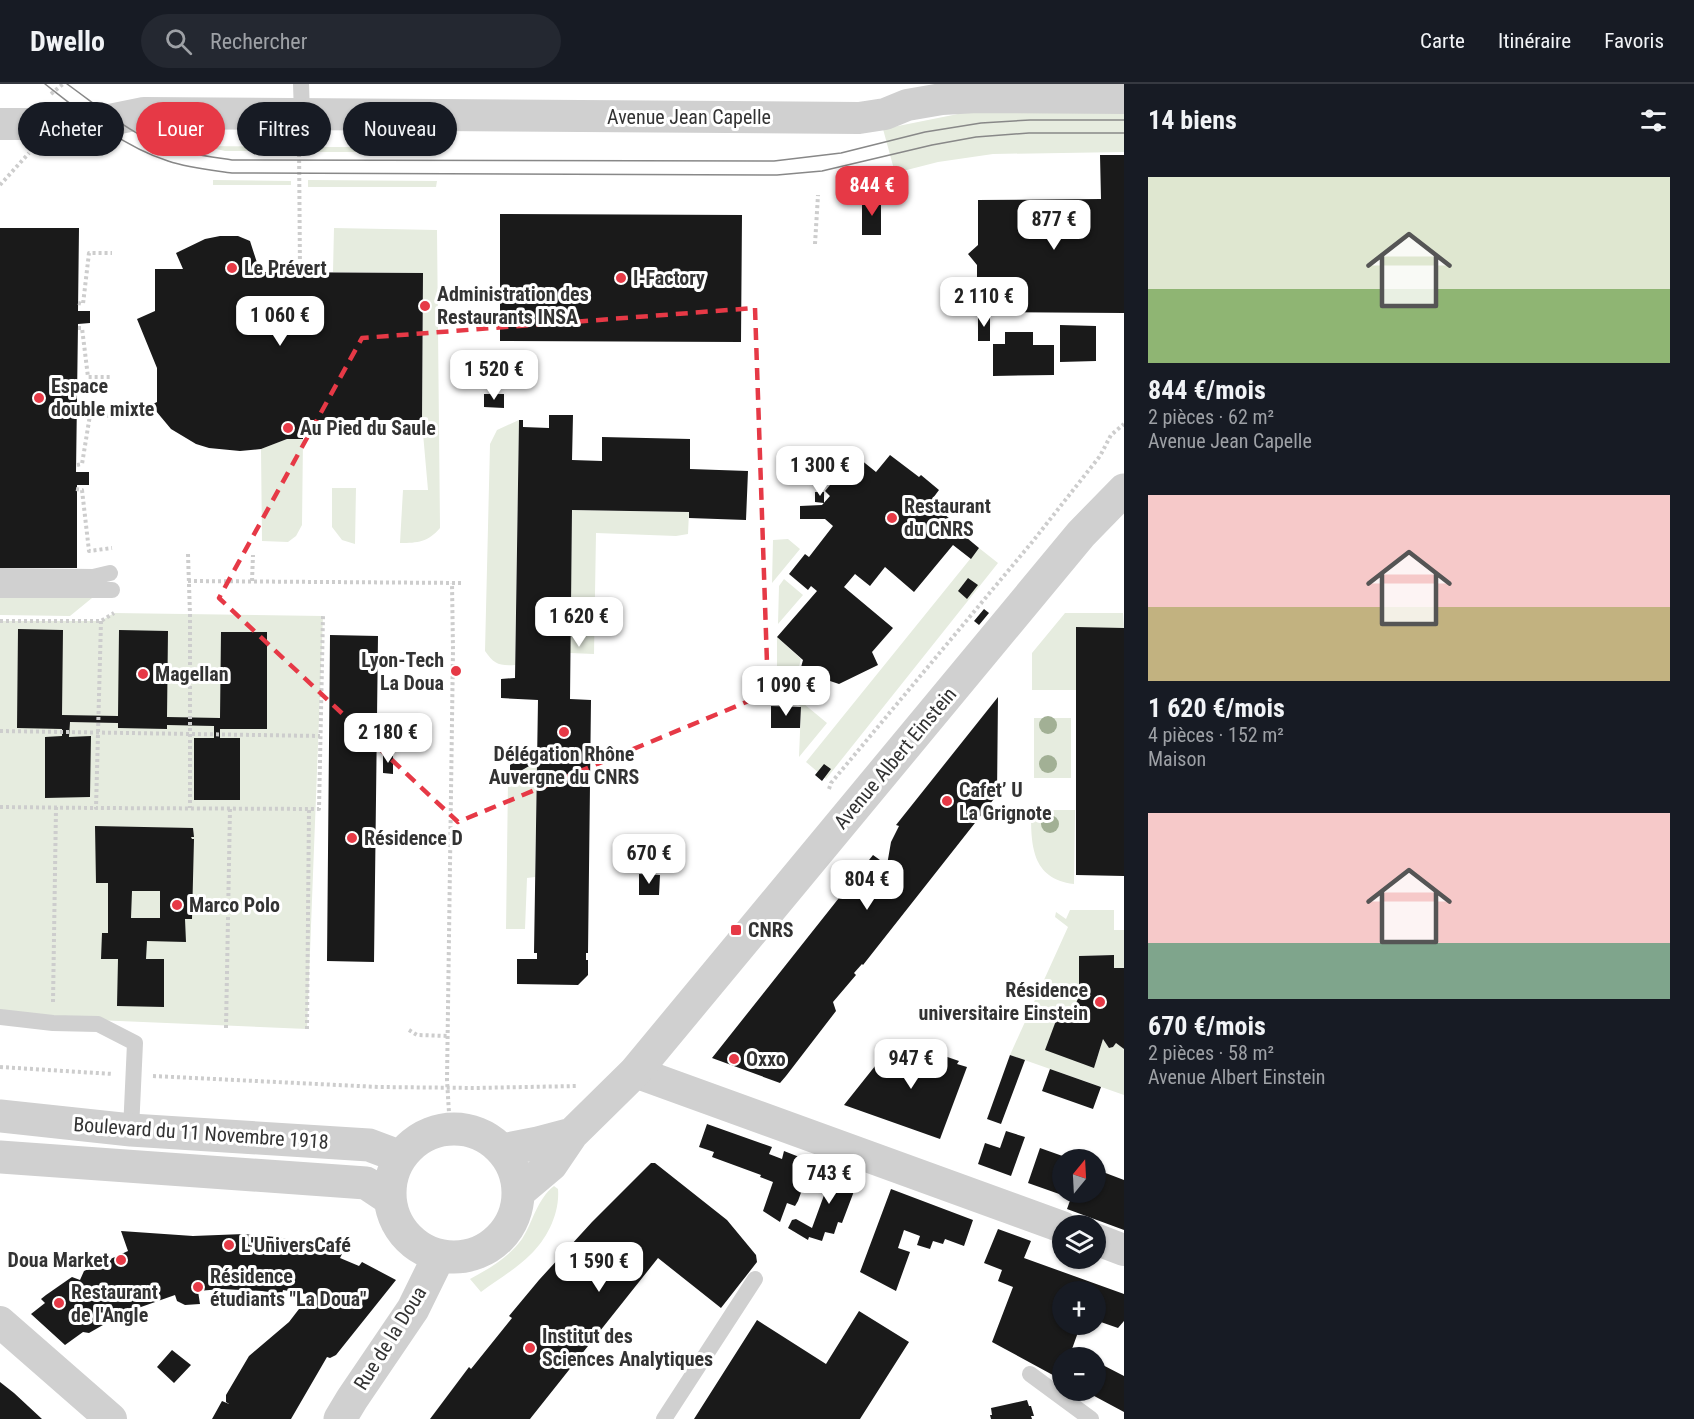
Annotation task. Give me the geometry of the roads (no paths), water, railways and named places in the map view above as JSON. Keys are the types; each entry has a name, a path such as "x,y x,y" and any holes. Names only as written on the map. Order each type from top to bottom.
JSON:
{"street":[{"name":"Avenue Jean Capelle","path":"331,113 859,118 885,114 907,105 953,98 1124,98"},
{"name":"Avenue Jean Capelle","path":"0,124 90,124 144,113 237,113"},
{"name":"Avenue Albert Einstein","path":"519,1192 551,1165 572,1134 635,1072 1073,543 1124,490"},
{"path":"635,1072 1052,1223"},
{"name":"Boulevard du 11 Novembre 1918","path":"0,1116 131,1130 369,1145 401,1157"},
{"path":"450,1129 469,1131 487,1138 502,1150 516,1177 519,1192 516,1212 508,1229 494,1244 477,1254 458,1258 438,1256 420,1248 405,1235 394,1218 390,1199 392,1177 401,1157 414,1143 431,1133 450,1129"},
{"name":"Avenue Albert Einstein","path":"502,1150 572,1134"},
{"name":"Boulevard du 11 Novembre 1918","path":"0,1157 366,1184 390,1199"},
{"path":"1106,1243 1124,1250"},
{"name":"Rue de la Doua","path":"340,1419 413,1309 438,1256"},
{"path":"0,1322 111,1419"}],"lane":[{"path":"0,576 93,577 111,582 0,591"},
{"path":"0,1017 53,1023 98,1024 135,1043 131,1130"},
{"path":"664,1419 755,1279"},
{"path":"1030,1374 1091,1419"}],"tram line":[{"path":"45,84 103,128 151,155 184,165 232,173 777,175 822,171 976,137 1029,133 1124,133"},
{"path":"67,84 121,123 156,143 184,152 232,160 774,161 841,153 925,132 981,123 1030,120 1124,120"}],"place":[{"name":"Le Prévert","path":"232,268"},
{"name":"I-Factory","path":"621,278"},
{"name":"Administration des Restaurants INSA","path":"425,306"},
{"name":"Espace double mixte","path":"39,398"},
{"name":"Au Pied du Saule","path":"288,428"},
{"name":"Restaurant du CNRS","path":"892,518"},
{"name":"Lyon-Tech La Doua","path":"456,671"},
{"name":"Magellan","path":"143,674"},
{"name":"Délégation Rhône Auvergne du CNRS","path":"564,732"},
{"name":"Cafet’ U La Grignote","path":"947,801"},
{"name":"Résidence D","path":"352,838"},
{"name":"Marco Polo","path":"177,905"},
{"name":"CNRS","path":"736,930"},
{"name":"Résidence universitaire Einstein","path":"1100,1002"},
{"name":"Oxxo","path":"734,1059"},
{"name":"L'UniversCafé","path":"229,1245"},
{"name":"Doua Market","path":"121,1260"},
{"name":"Résidence étudiants \"La Doua\"","path":"198,1287"},
{"name":"Restaurant de l'Angle","path":"59,1303"},
{"name":"Institut des Sciences Analytiques","path":"530,1348"}]}
